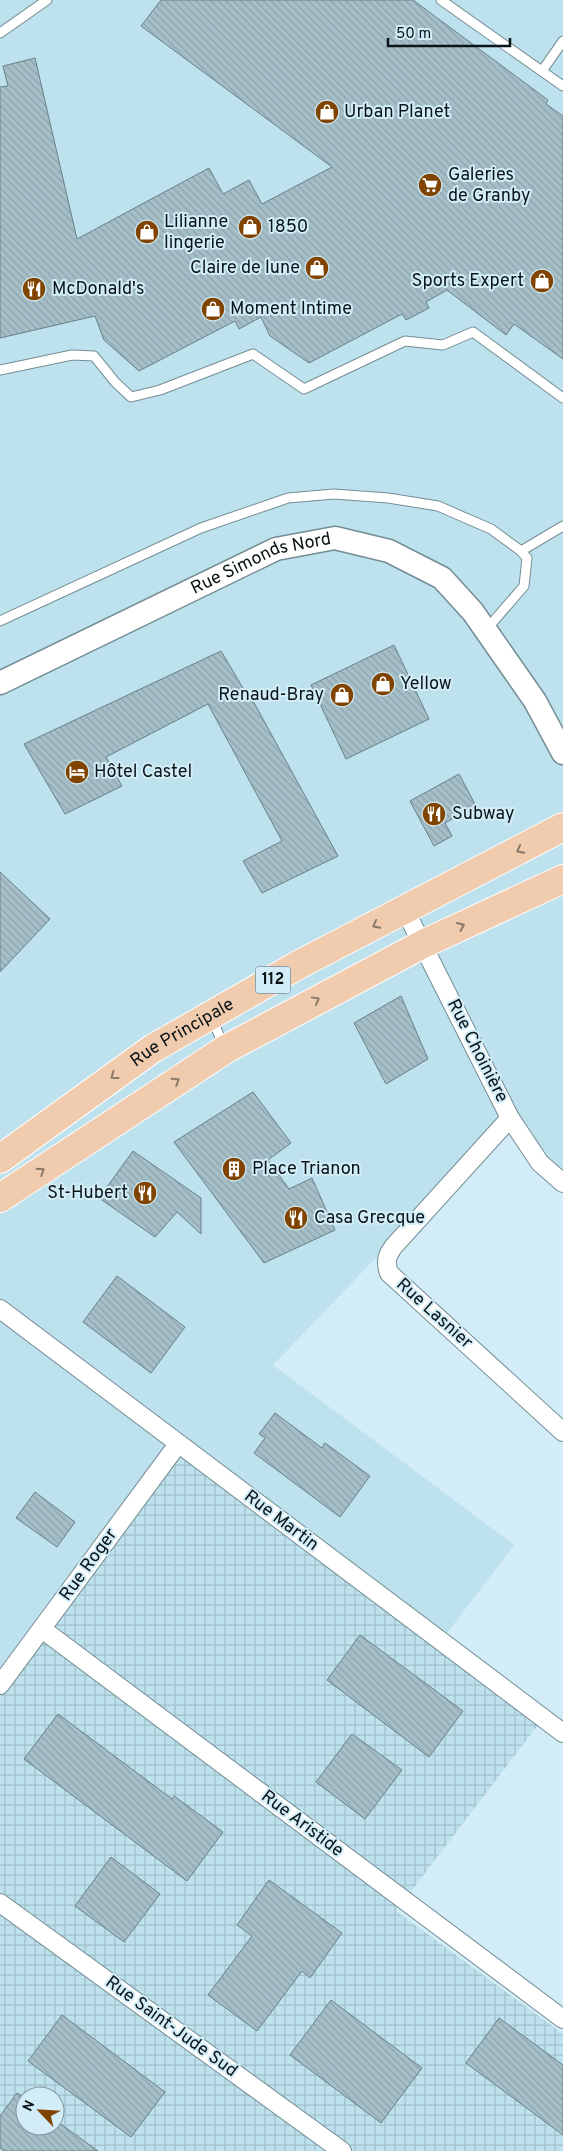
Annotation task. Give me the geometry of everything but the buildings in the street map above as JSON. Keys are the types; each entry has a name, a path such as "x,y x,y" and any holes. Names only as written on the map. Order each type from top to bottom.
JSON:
{"main road":[{"name":"Rue Principale","path":"0,1160 152,1049 300,964 563,827"},
{"name":"Rue Principale","path":"0,1198 226,1049 423,944 563,879"}],"street":[{"name":"Rue Simonds Nord","path":"0,683 276,549 335,538 389,551 442,578 473,612 536,701 563,753"},
{"name":"Rue Choinière","path":"405,910 510,1118 540,1163 563,1183"},
{"name":"Rue Lasnier","path":"510,1118 394,1246 386,1259 387,1266 389,1273 563,1432"},
{"name":"Rue Martin","path":"0,1309 563,1733"},
{"name":"Rue Roger","path":"0,1685 178,1444"},
{"name":"Rue Aristide","path":"42,1629 563,2018"},
{"name":"Rue Saint-Jude Sud","path":"0,1903 342,2151"}],"lane":[{"path":"441,0 563,86"},
{"path":"0,33 45,1"},
{"path":"542,71 563,41"},
{"path":"0,370 72,355 94,356 115,382 131,397 160,390 253,354 304,389 405,341 443,345 473,332 563,398"},
{"path":"0,621 201,528 288,498 334,494 388,498 438,506 483,525 521,550 527,558 524,586 486,630"},
{"path":"521,550 563,526"},
{"path":"210,1016 226,1049"}],"shaded area":[{"path":"0,0 563,0 563,1183 510,1118 273,1365 514,1545 437,1646 0,1685"},
{"path":"182,1453 538,1725 396,1911 563,2034 563,2151 0,2151 0,1695"}],"place":[{"name":"Urban Planet","path":"327,112"},
{"name":"Galeries de Granby","path":"430,185"},
{"name":"1850","path":"250,227"},
{"name":"Lilianne lingerie","path":"147,232"},
{"name":"Claire de lune","path":"317,268"},
{"name":"Sports Expert","path":"542,281"},
{"name":"McDonald's","path":"34,289"},
{"name":"Moment Intime","path":"213,309"},
{"name":"Yellow","path":"383,684"},
{"name":"Renaud-Bray","path":"342,695"},
{"name":"Hôtel Castel","path":"77,772"},
{"name":"Subway","path":"434,814"},
{"name":"Place Trianon","path":"234,1169"},
{"name":"St-Hubert","path":"145,1193"},
{"name":"Casa Grecque","path":"296,1218"}]}
